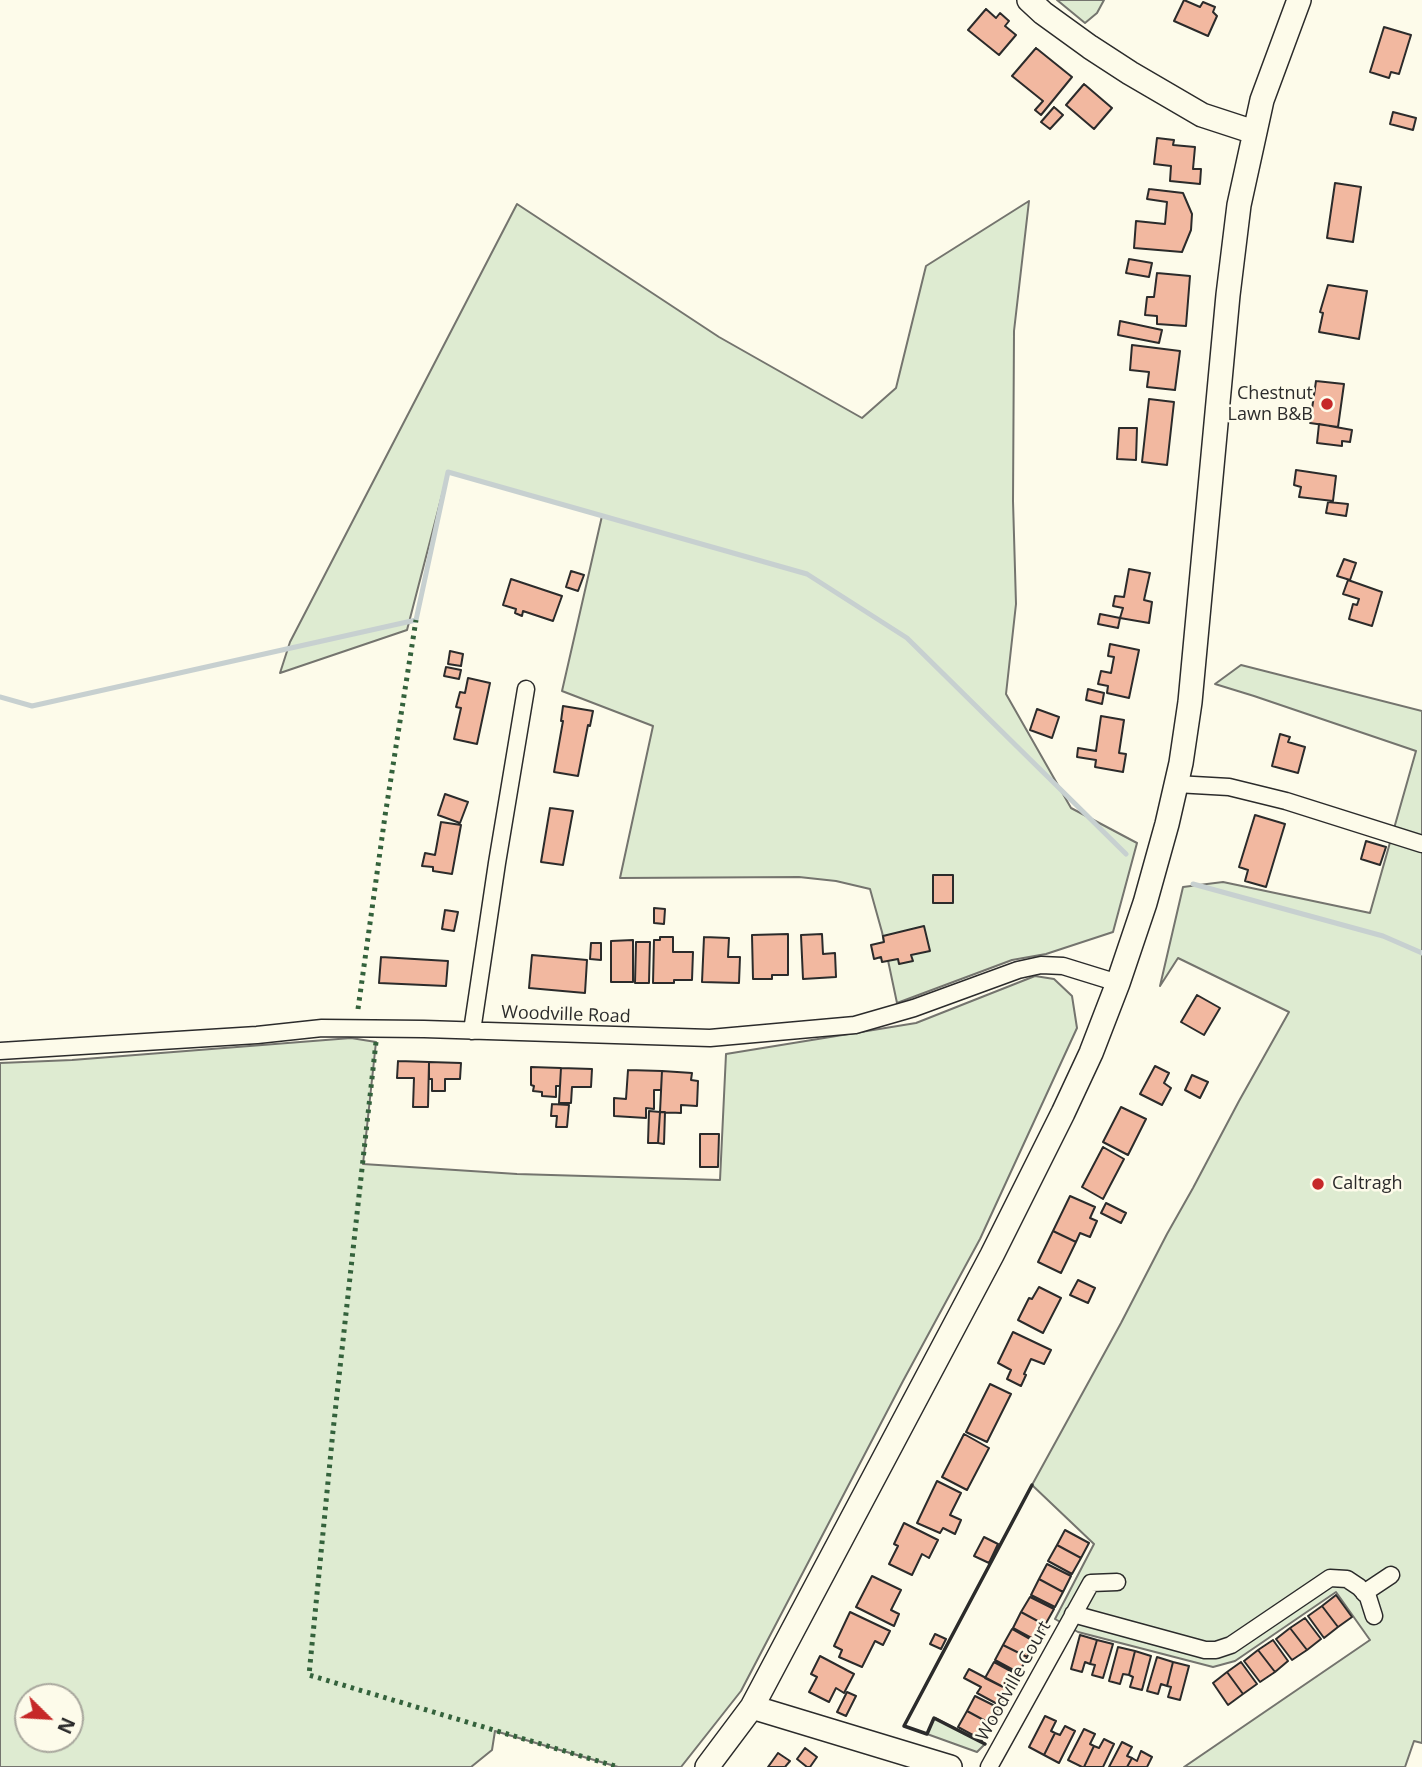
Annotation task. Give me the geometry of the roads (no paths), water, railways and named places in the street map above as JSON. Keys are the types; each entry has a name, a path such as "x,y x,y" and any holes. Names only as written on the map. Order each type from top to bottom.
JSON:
{"main road":[{"path":"1029,0 1090,47 1130,73 1202,115 1254,132"},
{"path":"707,1767 752,1707 992,1255 1091,1053 1145,903 1181,763 1190,702 1238,205 1262,100 1299,0"},
{"path":"752,1707 950,1767"}],"street":[{"path":"472,1031 526,689"},
{"path":"1176,784 1228,787 1286,801 1422,844"},
{"name":"Woodville Road","path":"0,1051 257,1035 322,1028 424,1028 710,1038 855,1025 914,1009 1018,970 1041,965 1063,966 1118,983"},
{"path":"1374,1616 1364,1593 1391,1575"},
{"name":"Woodville Court","path":"1073,1614 1205,1650 1216,1650 1231,1644 1330,1578 1347,1579 1364,1593"},
{"name":"Woodville Court","path":"989,1767 1091,1583 1117,1582"}],"waterway":[{"path":"0,697 32,706 416,620 448,472 807,574 907,638 1126,854"},
{"path":"1193,884 1383,936 1422,953"}],"place":[{"name":"Chestnut Lawn B&B","path":"1327,404"},
{"name":"Caltragh","path":"1318,1184"}]}
